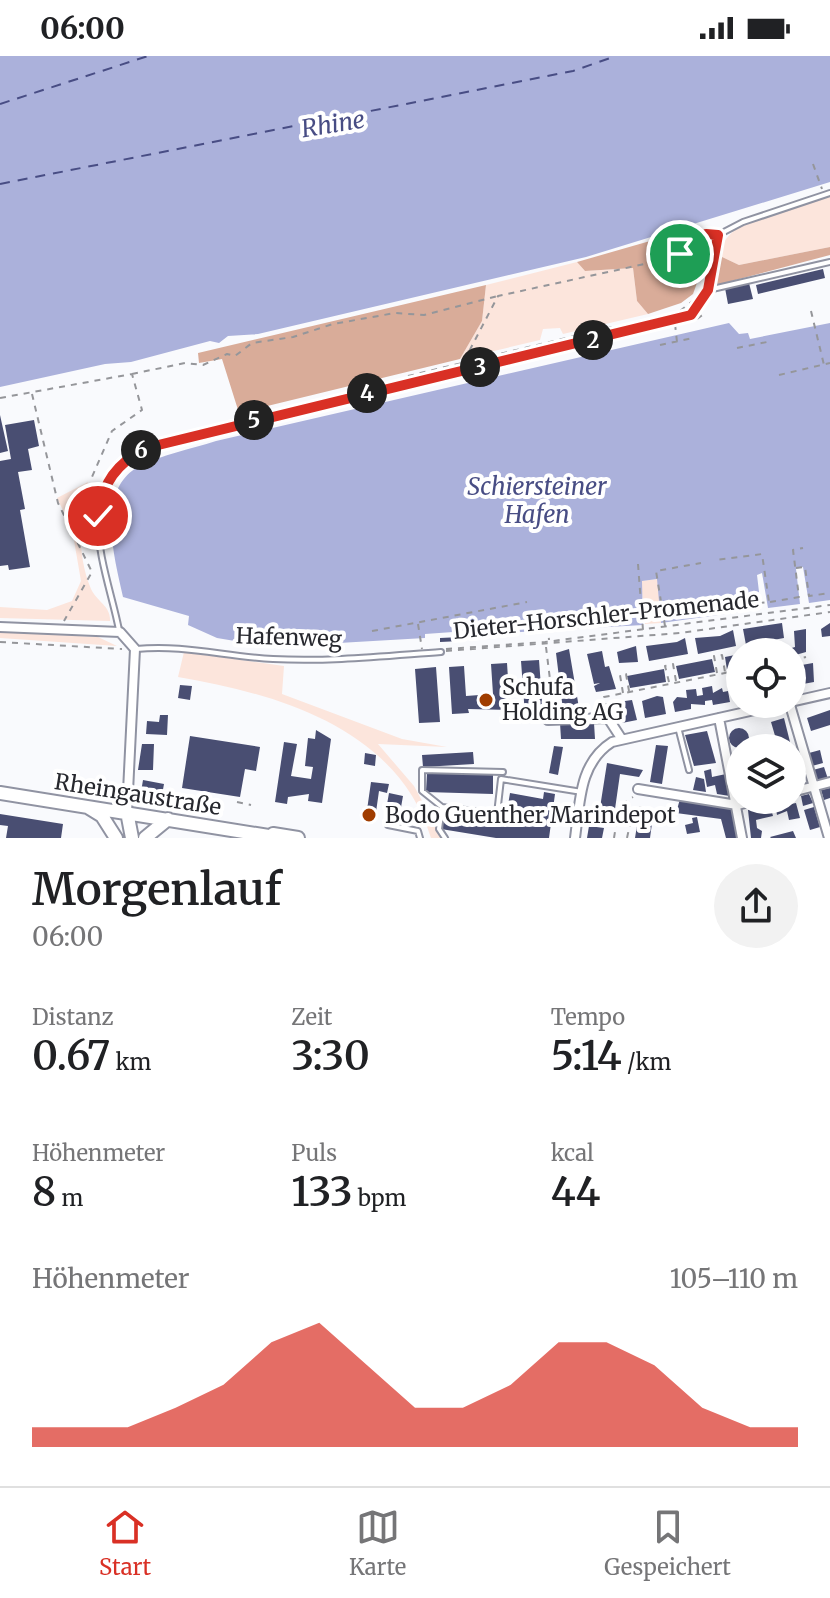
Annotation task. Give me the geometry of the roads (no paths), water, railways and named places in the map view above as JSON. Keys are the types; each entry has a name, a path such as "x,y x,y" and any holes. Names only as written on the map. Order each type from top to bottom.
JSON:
{"main road":[{"name":"Rheingaustraße","path":"0,793 298,838"},
{"path":"83,805 102,816 117,838"},
{"path":"117,838 127,812"},
{"path":"127,812 132,838"},
{"path":"145,838 168,819"}],"street":[{"path":"0,627 120,632 135,649 127,812"},
{"path":"806,700 830,693"},
{"path":"575,838 586,770 595,755 621,738 726,717"},
{"path":"548,720 608,718 621,738"},
{"path":"719,718 726,752"},
{"path":"794,718 829,838"},
{"path":"806,789 830,782"},
{"path":"638,789 726,803"},
{"path":"738,814 742,838"}],"lane":[{"path":"120,632 102,561 98,516 104,487 115,470 130,457 185,436 691,315 708,290 718,235 743,222 830,193"},
{"path":"708,290 830,262"},
{"name":"Hafenweg","path":"135,649 182,647 248,657 306,660 441,652"},
{"path":"678,727 689,770"},
{"path":"503,772 422,770 422,791 442,807 497,814 501,779 582,792"},
{"path":"442,807 439,829 445,838"},
{"path":"388,825 418,831 420,838"}],"water":[{"name":"Rhine","path":"0,56 830,56 830,182 586,257 258,334 228,336 219,343 210,341 131,362 105,364 0,387"},
{"name":"Schiersteiner Hafen","path":"729,323 739,334 748,333 750,339 830,323 830,600 809,603 803,567 796,569 800,604 768,608 762,573 757,575 761,609 661,623 657,579 642,581 643,625 468,635 467,631 425,634 425,638 304,645 300,638 271,637 265,646 217,638 188,625 189,616 123,597 113,546 112,509 116,492 125,478 138,467 216,441"}],"place":[{"name":"Schufa Holding AG","path":"486,700"},
{"name":"Bodo Guenther Marindepot","path":"369,815"}]}
